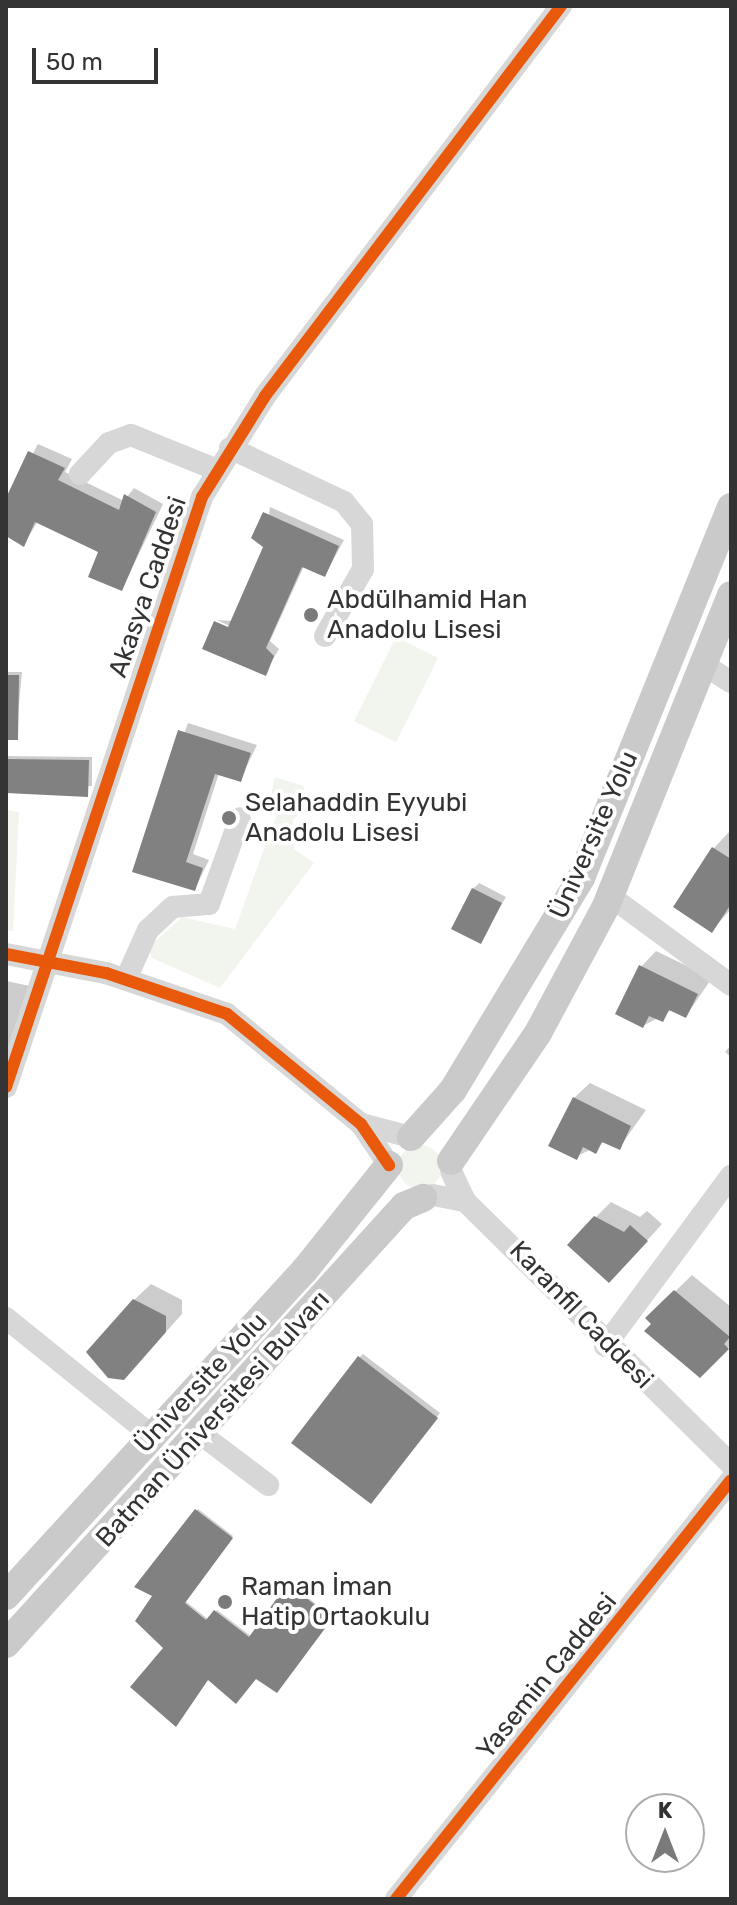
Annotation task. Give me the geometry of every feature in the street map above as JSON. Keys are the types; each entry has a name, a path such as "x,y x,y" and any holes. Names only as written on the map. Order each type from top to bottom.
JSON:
{"main road":[{"name":"Üniversite Yolu","path":"411,1137 470,1065 581,878 731,507"},
{"path":"451,1166 440,1143 411,1137 395,1148 389,1165 395,1186 428,1196 451,1166 538,1033 610,896 731,595"},
{"name":"Üniversite Yolu","path":"6,1596 304,1271 389,1165"},
{"name":"Batman Üniversitesi Bulvarı","path":"6,1644 202,1435 404,1206 428,1196"}],"street":[{"name":"Akasya Caddesi","path":"6,1087 51,963 183,540 217,470 230,448 561,6"},
{"path":"80,474 109,443 131,435 217,470"},
{"path":"230,448 344,502 362,524 363,569 325,636"},
{"path":"703,664 731,682"},
{"path":"126,979 148,930 173,907 209,904 240,818"},
{"path":"610,896 731,985"},
{"path":"6,954 126,979 227,1014 361,1124 389,1165"},
{"path":"361,1124 411,1137"},
{"path":"428,1196 465,1201 451,1166"},
{"path":"605,1346 731,1176"},
{"name":"Karanfil Caddesi","path":"465,1201 528,1255 605,1346 731,1464"},
{"path":"6,1318 152,1436"},
{"path":"202,1435 268,1485"},
{"name":"Yasemin Caddesi","path":"396,1899 731,1480"}],"shaded area":[{"path":"396,637 438,658 396,742 354,721"},
{"path":"275,777 304,786 304,808 293,820 294,849 314,863 220,988 152,958 149,947 182,917 235,929 282,799 271,795"},
{"path":"6,810 19,812 13,931 6,930"},
{"path":"420,1145 436,1151 442,1167 436,1183 420,1189 404,1183 398,1167 404,1151"}],"building":[{"path":"28,451 65,468 58,480 119,510 124,494 156,512 122,591 88,577 98,552 35,522 24,547 6,536 6,498"},
{"path":"263,512 339,546 325,577 302,567 266,648 274,656 266,676 202,649 214,621 228,627 263,547 251,538"},
{"path":"6,675 19,675 18,740 6,740"},
{"path":"178,730 251,753 241,782 215,774 186,862 203,868 195,891 132,872"},
{"path":"6,759 89,760 88,797 6,793"},
{"path":"712,847 731,859 731,904 712,933 673,907"},
{"path":"472,888 502,903 481,944 451,929"},
{"path":"639,965 698,994 686,1018 669,1010 663,1022 649,1016 643,1028 615,1014"},
{"path":"573,1097 631,1126 620,1150 602,1142 596,1154 583,1147 577,1160 548,1146"},
{"path":"594,1216 624,1232 630,1225 648,1241 609,1283 567,1245"},
{"path":"674,1290 730,1337 724,1344 729,1349 700,1378 644,1331 651,1324 645,1318"},
{"path":"133,1299 166,1316 166,1332 124,1380 108,1378 86,1352"},
{"path":"358,1356 438,1418 371,1504 291,1443"},
{"path":"195,1509 233,1538 185,1603 206,1620 214,1610 249,1637 288,1583 332,1619 277,1693 256,1679 236,1704 208,1680 176,1727 130,1687 163,1648 135,1621 152,1596 134,1587"}],"cycle path":[{"path":"6,1087 202,497 265,396 561,6"},
{"path":"6,954 106,973 227,1014 361,1124 389,1165"},
{"path":"396,1899 731,1480"}],"place":[{"name":"Abdülhamid Han Anadolu Lisesi","path":"311,615"},
{"name":"Selahaddin Eyyubi Anadolu Lisesi","path":"229,818"},
{"name":"Raman İman Hatip Ortaokulu","path":"225,1602"}]}
